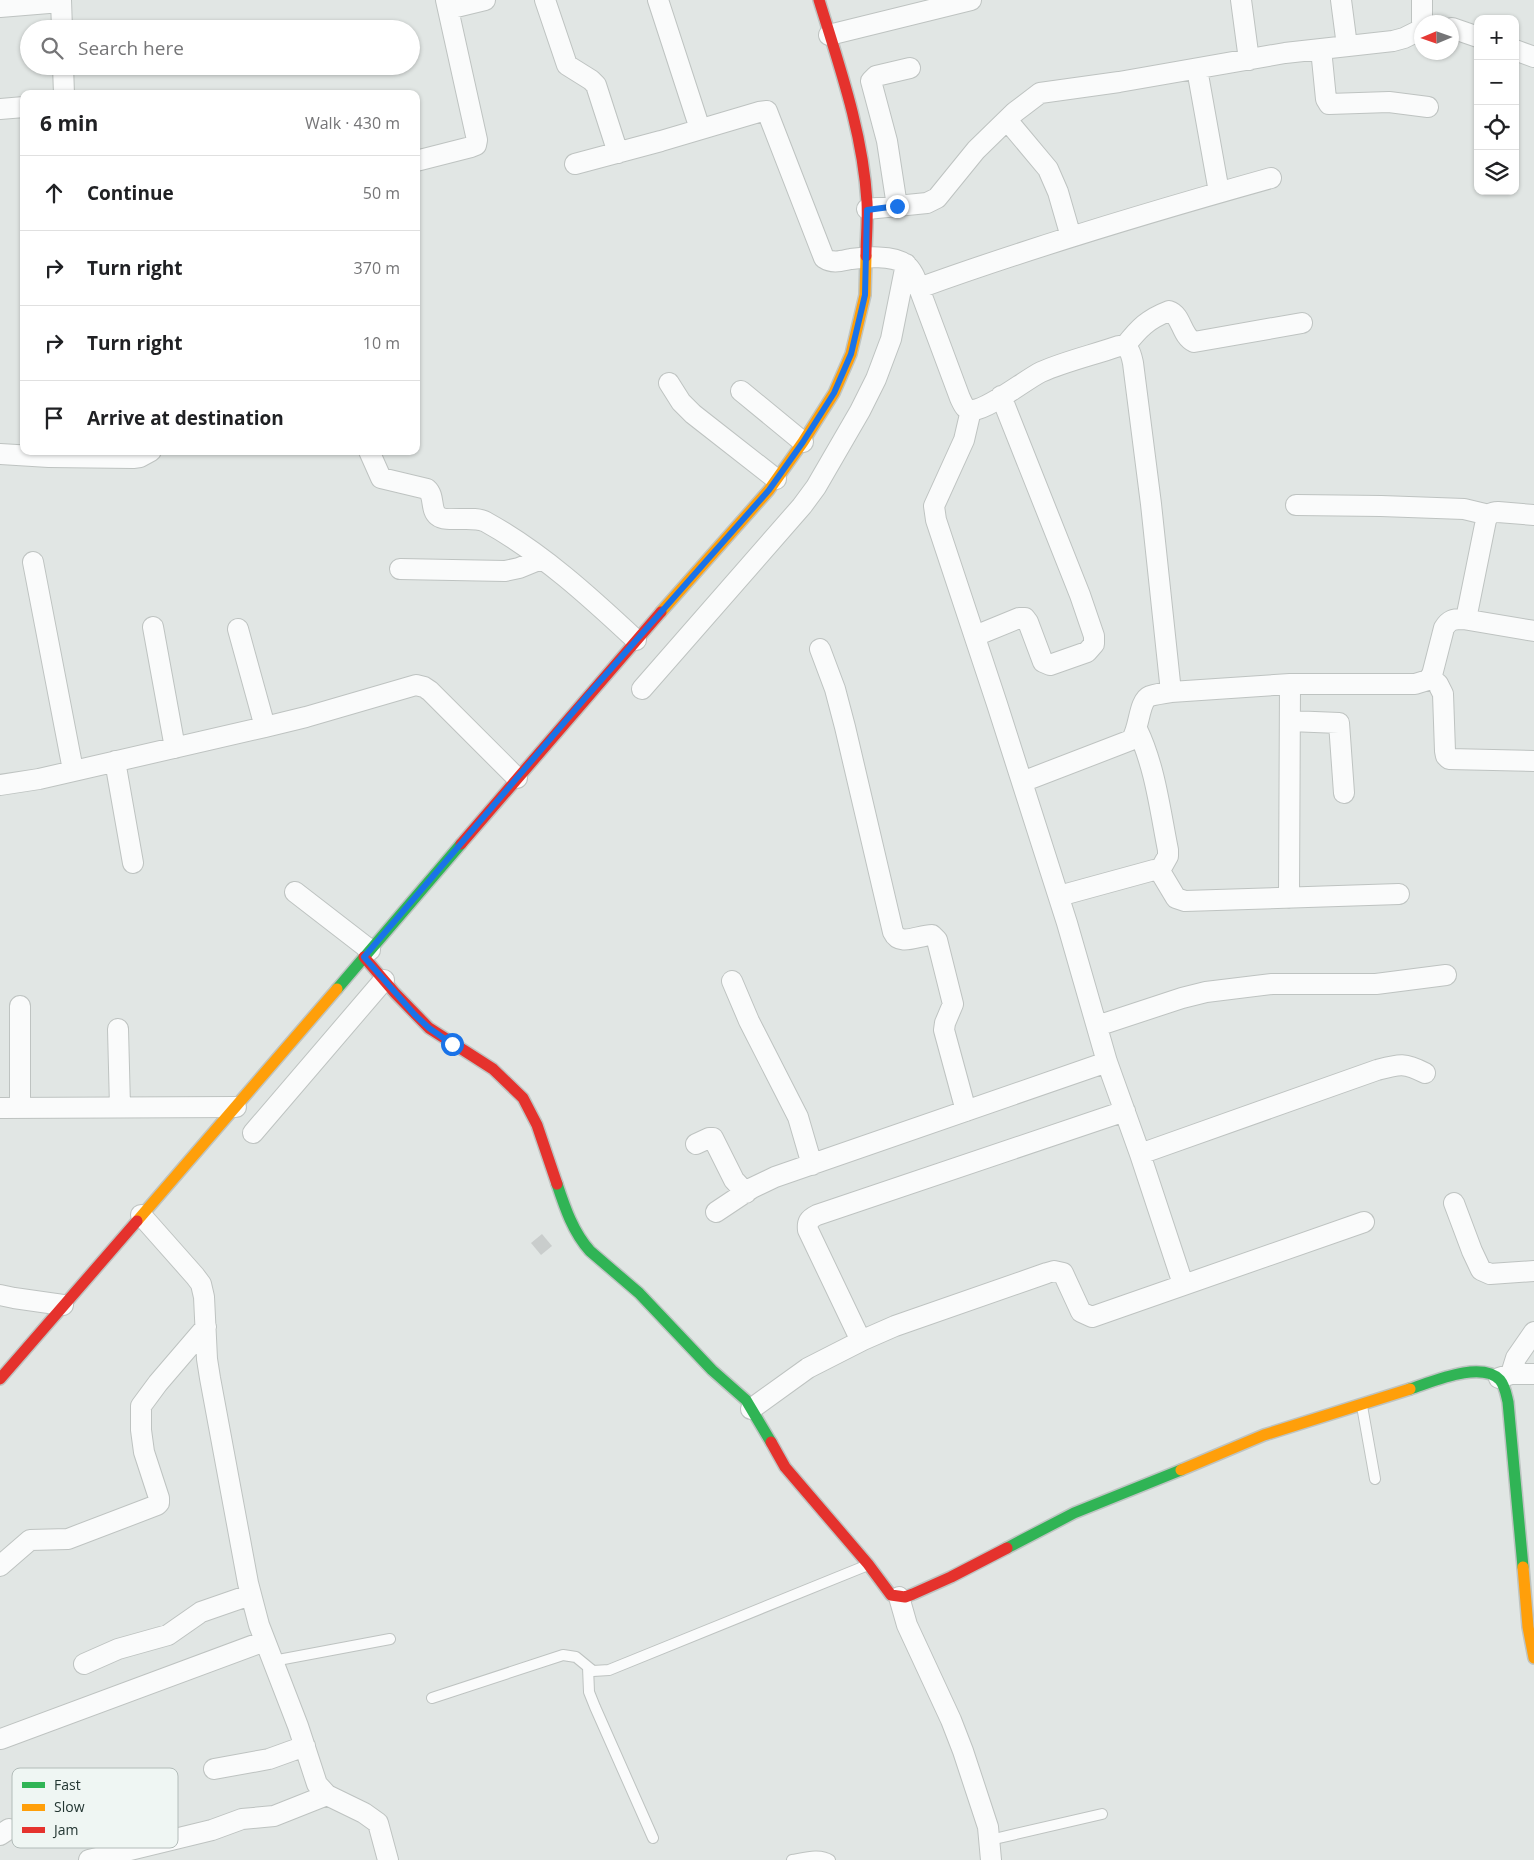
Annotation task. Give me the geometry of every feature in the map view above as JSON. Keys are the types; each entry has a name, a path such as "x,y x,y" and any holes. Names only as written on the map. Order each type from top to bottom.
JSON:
{"street":[{"path":"420,160 476,145 477,140 447,5 485,0"},
{"path":"545,0 562,55 568,65 596,85 618,153"},
{"path":"658,0 700,129"},
{"path":"818,0 838,32 862,161 882,208"},
{"path":"838,32 949,2 971,0"},
{"path":"1241,0 1249,60"},
{"path":"1340,0 1346,46"},
{"path":"1422,0 1422,15"},
{"path":"0,7 61,1 62,20"},
{"path":"1459,30 1474,36"},
{"path":"882,208 927,203 937,198 976,150 1034,97 1047,91 1119,82 1285,53 1393,41 1414,32"},
{"path":"1321,49 1326,99 1329,104 1389,102 1428,106"},
{"path":"1519,51 1534,57"},
{"path":"642,689 802,506 816,487 860,411 884,362 891,340 882,208 887,141 871,81 876,76 910,68"},
{"path":"1197,69 1219,192"},
{"path":"63,75 64,90"},
{"path":"0,109 20,107"},
{"path":"575,164 767,111 824,258 833,262 884,259 912,271 960,398 964,406 971,410 978,409 1052,368 1125,346 1142,325 1170,311 1175,313 1187,338 1194,342 1302,324"},
{"path":"1007,120 1048,169 1058,192 1071,237"},
{"path":"919,288 1002,258 1271,178"},
{"path":"0,1380 63,1305 150,1225 236,1107 636,640 769,490 803,442 834,393 851,354 865,295 884,259"},
{"path":"1125,346 1131,353 1133,363 1151,504 1171,692"},
{"path":"669,383 681,402 693,414 776,479"},
{"path":"740,391 803,442"},
{"path":"975,636 1019,618 1025,618 1043,662 1050,665 1087,652 1094,644 1094,636 1080,595 1001,396"},
{"path":"971,410 964,440 934,506 936,520 1059,896 1107,1062 1183,1284"},
{"path":"0,454 49,457 133,458 144,455"},
{"path":"370,455 378,476 430,491 437,516 483,520 513,539 596,603 636,640"},
{"path":"1296,505 1464,509 1489,515"},
{"path":"1466,619 1486,520 1489,515 1492,512 1498,512 1534,516"},
{"path":"400,569 505,571 519,568 541,559"},
{"path":"33,562 73,770"},
{"path":"1022,782 1131,740 1137,729 1144,700 1149,696 1171,692 1290,684 1415,684 1428,680 1430,677 1444,628 1448,621 1466,619 1534,631"},
{"path":"153,627 175,748"},
{"path":"238,629 265,727"},
{"path":"820,649 835,689 845,727 893,932 896,938 900,940 932,935 937,940 953,1004 953,1009 945,1023 944,1030 966,1112"},
{"path":"1430,677 1438,684 1443,694 1445,751 1449,760 1534,761"},
{"path":"1289,898 1290,684"},
{"path":"0,785 39,778 265,727 416,685 430,691 517,778"},
{"path":"1290,721 1339,723 1344,793"},
{"path":"1137,729 1146,750 1168,850 1168,856 1159,872"},
{"path":"115,761 134,863"},
{"path":"1059,896 1154,870 1159,872 1171,892 1180,900 1399,894"},
{"path":"295,892 367,954 384,980 429,1028 493,1068 523,1098 537,1125 564,1205 583,1243 590,1252 639,1293 712,1370 740,1393 752,1409 785,1467 868,1564 891,1595 905,1597 951,1577 1074,1513 1264,1435 1463,1373 1476,1371 1504,1376 1534,1374"},
{"path":"1097,1026 1182,998 1224,989 1272,984 1376,984 1446,975"},
{"path":"252,1133 384,980"},
{"path":"732,981 749,1021 798,1117 812,1165"},
{"path":"20,1006 20,1108"},
{"path":"118,1030 120,1107"},
{"path":"716,1212 775,1177 1107,1062"},
{"path":"1140,1154 1377,1070 1402,1064 1425,1074"},
{"path":"0,1108 236,1107"},
{"path":"861,1341 808,1230 810,1218 817,1214 1125,1111"},
{"path":"696,1144 713,1138 734,1180 746,1193"},
{"path":"1454,1203 1481,1270 1490,1274 1534,1271"},
{"path":"752,1409 808,1368 861,1341 895,1326 1054,1271 1063,1273 1081,1312 1086,1316 1092,1317 1364,1222"},
{"path":"150,1225 200,1284 204,1298 207,1359 250,1595 265,1642 305,1746 317,1784 327,1796 364,1813 378,1823 388,1860"},
{"path":"0,1295 63,1305"},
{"path":"0,1566 30,1540 68,1539 159,1503 144,1452 141,1430 141,1406 206,1327"},
{"path":"1534,1332 1504,1376 1504,1386 1508,1402 1528,1627 1534,1658"},
{"path":"84,1664 118,1648 168,1635 201,1612 250,1595"},
{"path":"899,1597 907,1625 952,1720 982,1804 988,1827 991,1860"},
{"path":"1,1739 265,1642"},
{"path":"214,1769 269,1759 305,1746"},
{"path":"178,1842 242,1819 274,1816 327,1796"},
{"path":"89,1860 144,1854 161,1848"}],"lane":[{"path":"1362,1404 1375,1479"},
{"path":"432,1698 564,1655 576,1657 593,1670 608,1670 868,1564"},
{"path":"273,1661 390,1639"},
{"path":"588,1667 589,1692 654,1838"},
{"path":"990,1840 1102,1814"},
{"path":"792,1860 824,1856 830,1860"}],"building":[{"path":"542,1234 552,1246 541,1255 531,1243"}],"traffic: fast":[{"path":"337,989 461,844"},
{"path":"557,1184 566,1211 584,1244 639,1293 712,1370 746,1400 771,1442"},
{"path":"1410,1389 1456,1374 1469,1372 1492,1374 1502,1382 1508,1402 1523,1567"},
{"path":"1007,1548 1074,1513 1181,1470"}],"traffic: slow":[{"path":"661,612 769,490 803,442 834,393 851,354 865,295 866,256"},
{"path":"137,1221 337,989"},
{"path":"1181,1470 1264,1435 1410,1389"},
{"path":"1523,1567 1528,1627 1534,1658"}],"traffic: jam":[{"path":"819,0 842,74 861,150 867,202 866,256"},
{"path":"461,844 661,612"},
{"path":"364,957 429,1028 493,1069 523,1098 537,1125 557,1184"},
{"path":"0,1379 137,1221"},
{"path":"771,1442 785,1467 868,1564 891,1595 905,1597 913,1594 1007,1548"}],"route":[{"path":"452,1044 429,1028 415,1015 364,957 586,697 769,490 803,442 834,393 851,354 865,295 867,210 897,206"}]}
